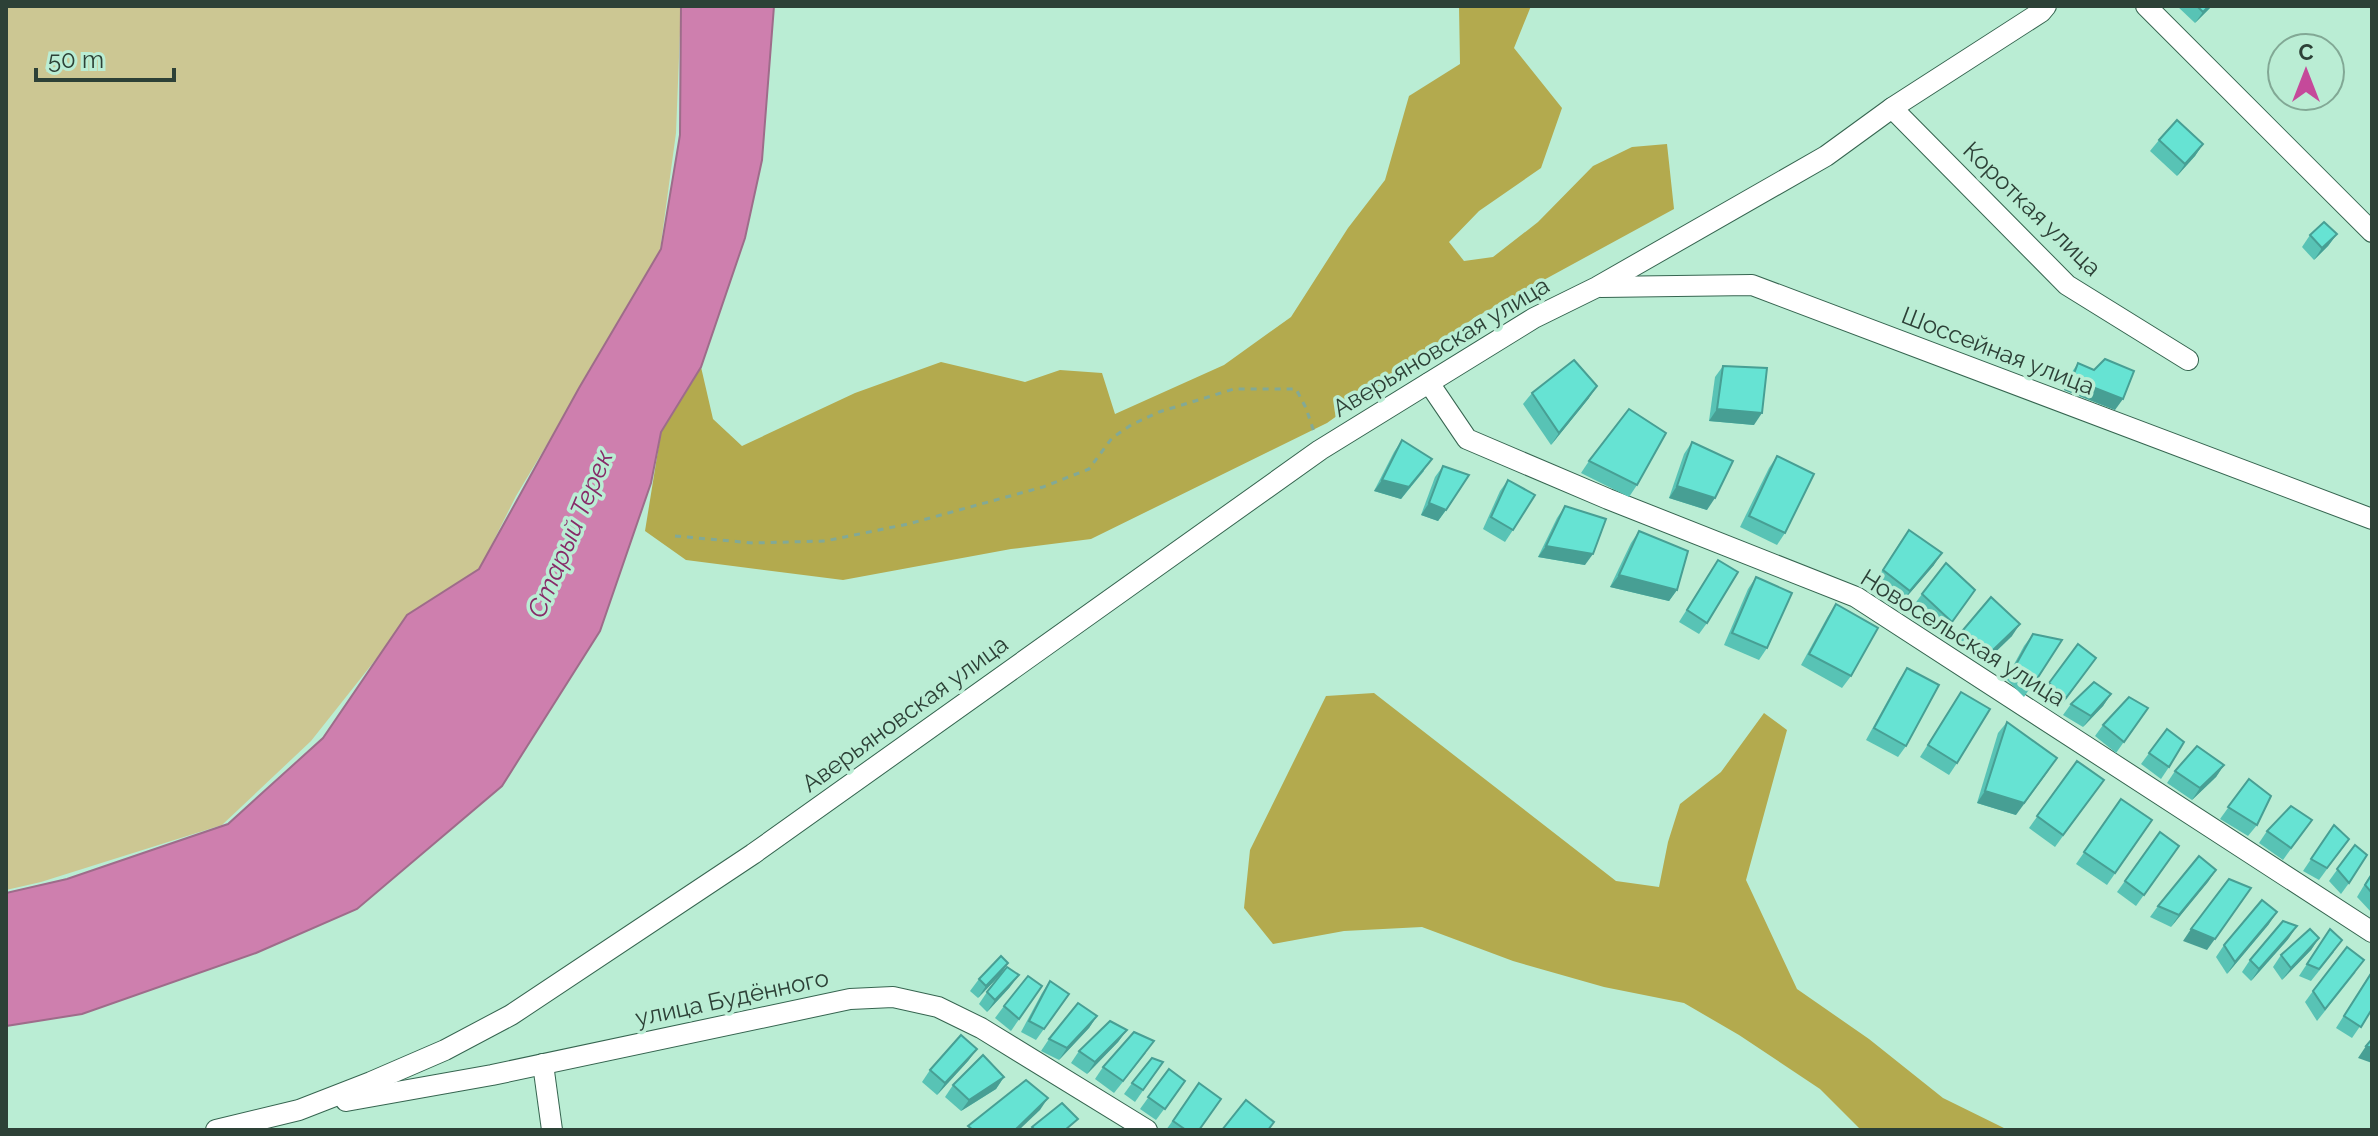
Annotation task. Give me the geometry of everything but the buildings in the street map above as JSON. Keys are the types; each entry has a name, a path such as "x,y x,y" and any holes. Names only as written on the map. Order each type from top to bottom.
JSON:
{"street":[{"name":"Аверьяновская улица","path":"216,1130 299,1110 445,1050 511,1015 753,854 1320,450 1534,318 1597,287 1826,156 1892,108 2046,6"},
{"path":"2146,6 2372,232"},
{"name":"Короткая улица","path":"1892,108 2067,285 2188,360"},
{"name":"Шоссейная улица","path":"1597,287 1752,285 2372,519"},
{"name":"Новосельская улица","path":"1429,383 1467,439 1608,499 1856,597 2372,932"},
{"name":"улица Будённого","path":"299,1110 492,1075 850,999 893,997 938,1007 981,1028 1147,1130"},
{"path":"543,1064 552,1130"}],"path":[{"path":"675,536 753,543 825,541 908,524 1043,487 1089,469 1112,438 1131,425 1159,412 1234,389 1296,389 1320,450"}],"shaded area":[{"path":"6,6 681,6 676,133 659,258 516,496 480,568 411,615 311,741 222,825 41,882 6,890"},
{"path":"1459,6 1531,6 1514,48 1562,108 1541,168 1479,211 1449,242 1464,261 1493,257 1538,222 1593,166 1632,147 1667,144 1674,209 1474,318 1327,423 1091,539 1011,549 843,580 686,560 645,531 661,432 701,367 713,419 742,446 855,393 941,362 1025,382 1060,370 1102,373 1115,414 1224,365 1291,317 1348,228 1385,180 1409,96 1460,64"},
{"path":"1374,693 1616,881 1659,887 1680,804 1721,772 1764,713 1787,730 1746,880 1797,989 1869,1039 1943,1098 2008,1130 1861,1130 1820,1089 1684,1003 1604,987 1513,961 1422,927 1344,931 1273,944 1244,908 1250,850 1326,696"}],"water":[{"name":"Старый Терек","path":"681,6 774,6 762,160 745,238 701,367 661,432 651,483 600,631 502,786 357,909 256,953 82,1014 6,1026 6,893 67,879 228,824 323,738 407,615 479,569 579,388 661,249 680,135"}]}
